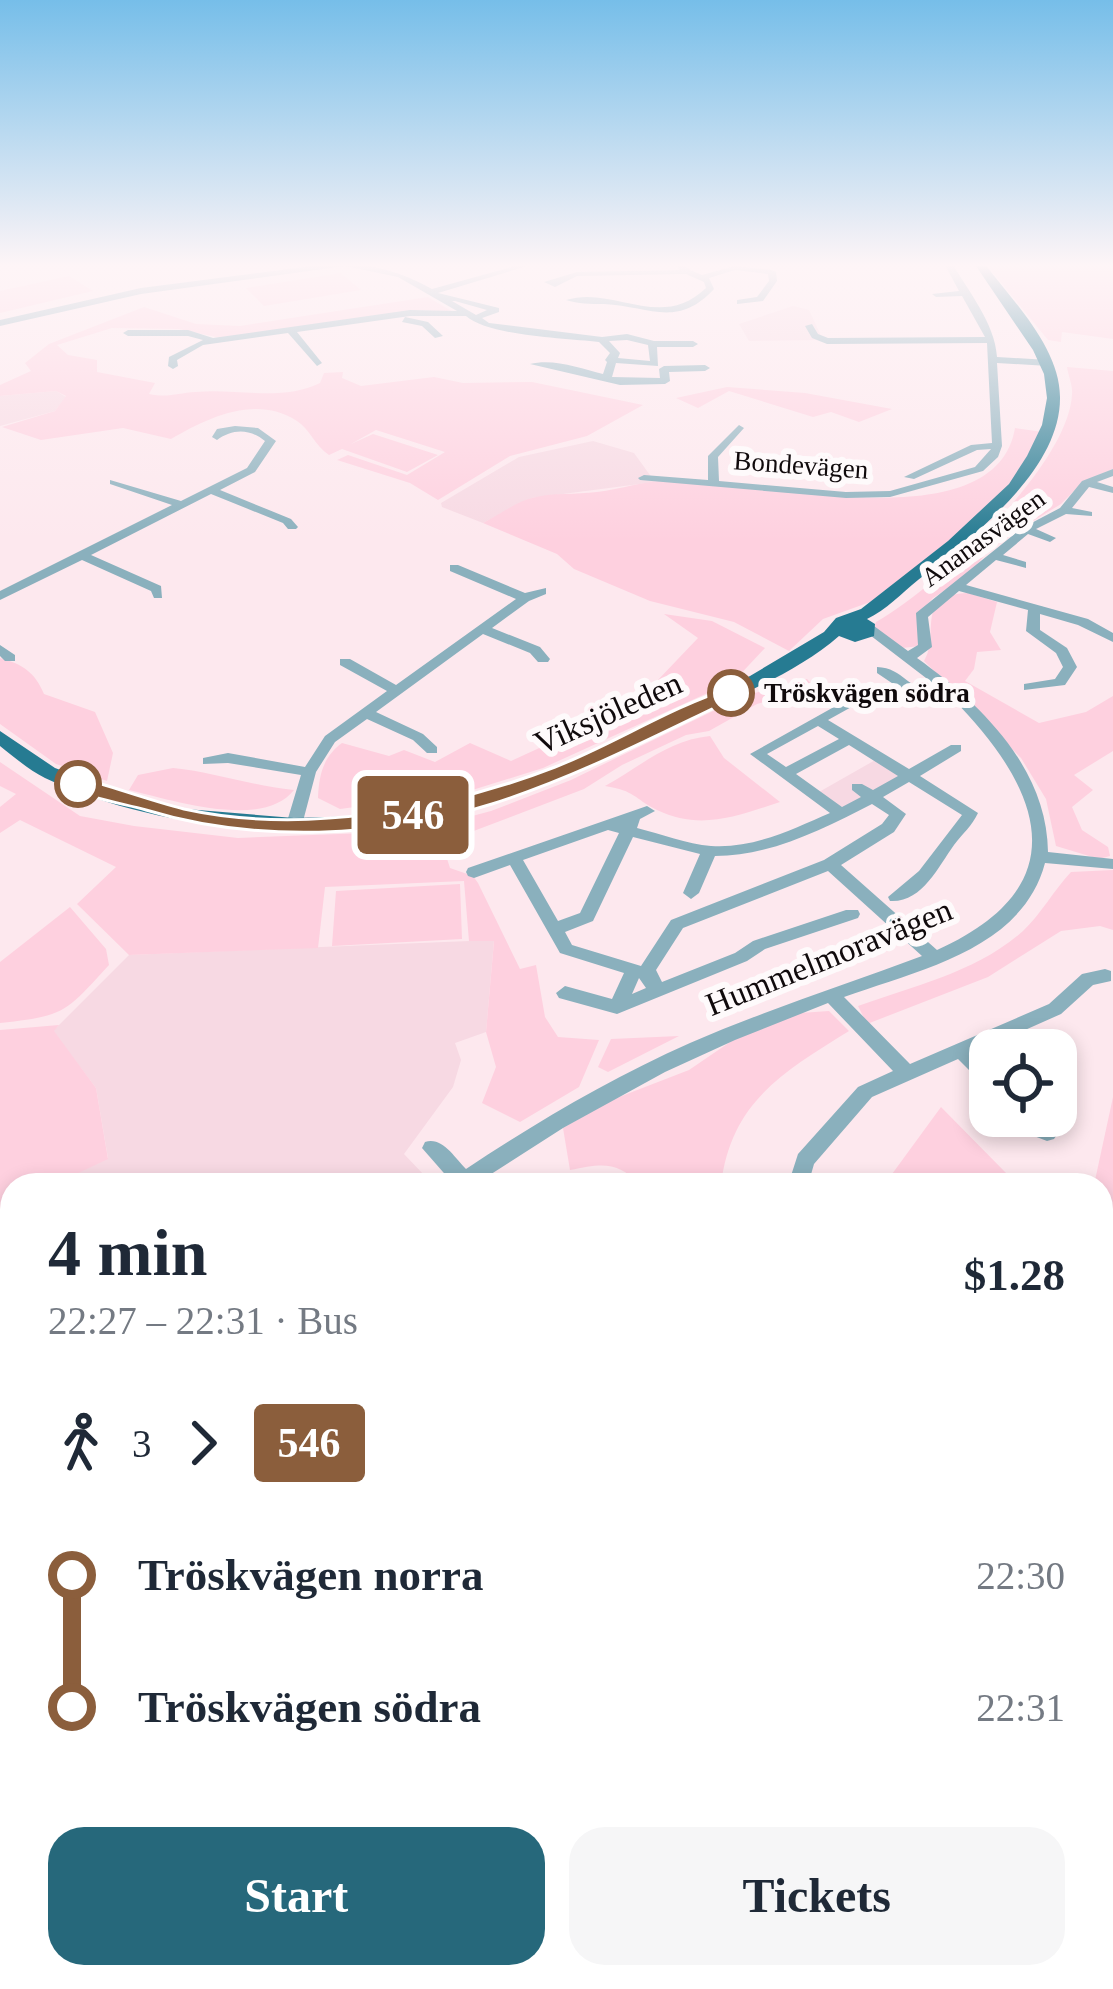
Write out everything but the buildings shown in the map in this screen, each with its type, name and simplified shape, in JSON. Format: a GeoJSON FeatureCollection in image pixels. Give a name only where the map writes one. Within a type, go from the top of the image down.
{"type":"FeatureCollection","features":[{"type":"Feature","properties":{"kind":"main road","name":"Viksjöleden"},"geometry":{"type":"LineString","coordinates":[[0,737],[49,772],[108,795],[187,816],[294,825],[366,823],[484,800],[566,770],[856,630],[958,555],[1035,463],[1052,427],[1055,385],[1043,356]]}},
{"type":"Feature","properties":{"kind":"street"},"geometry":{"type":"LineString","coordinates":[[173,367],[176,356]]}},
{"type":"Feature","properties":{"kind":"street"},"geometry":{"type":"LineString","coordinates":[[310,356],[316,363]]}},
{"type":"Feature","properties":{"kind":"street"},"geometry":{"type":"LineString","coordinates":[[607,378],[613,356]]}},
{"type":"Feature","properties":{"kind":"street"},"geometry":{"type":"LineString","coordinates":[[535,364],[654,388],[668,378],[656,356]]}},
{"type":"Feature","properties":{"kind":"street"},"geometry":{"type":"LineString","coordinates":[[910,477],[975,447],[997,446],[994,356]]}},
{"type":"Feature","properties":{"kind":"street"},"geometry":{"type":"LineString","coordinates":[[995,360],[1048,363]]}},
{"type":"Feature","properties":{"kind":"street"},"geometry":{"type":"LineString","coordinates":[[610,361],[706,368]]}},
{"type":"Feature","properties":{"kind":"street"},"geometry":{"type":"LineString","coordinates":[[978,375],[992,376]]}},
{"type":"Feature","properties":{"kind":"street"},"geometry":{"type":"LineString","coordinates":[[0,596],[210,490],[260,461],[271,441],[265,434],[236,428],[221,431],[217,437]]}},
{"type":"Feature","properties":{"kind":"street"},"geometry":{"type":"LineString","coordinates":[[714,483],[713,456],[740,428]]}},
{"type":"Feature","properties":{"kind":"street","name":"Bondevägen"},"geometry":{"type":"LineString","coordinates":[[644,478],[890,494],[979,469],[997,446]]}},
{"type":"Feature","properties":{"kind":"street","name":"Ananasvägen"},"geometry":{"type":"LineString","coordinates":[[908,657],[925,647],[922,616],[937,599],[959,587],[1026,530],[1064,510],[1086,483],[1113,472]]}},
{"type":"Feature","properties":{"kind":"street"},"geometry":{"type":"LineString","coordinates":[[115,482],[182,505]]}},
{"type":"Feature","properties":{"kind":"street"},"geometry":{"type":"LineString","coordinates":[[1086,483],[1113,490]]}},
{"type":"Feature","properties":{"kind":"street"},"geometry":{"type":"LineString","coordinates":[[210,490],[292,527]]}},
{"type":"Feature","properties":{"kind":"street"},"geometry":{"type":"LineString","coordinates":[[1064,510],[1088,514]]}},
{"type":"Feature","properties":{"kind":"street"},"geometry":{"type":"LineString","coordinates":[[1026,530],[1050,538]]}},
{"type":"Feature","properties":{"kind":"street"},"geometry":{"type":"LineString","coordinates":[[82,555],[157,589],[158,595]]}},
{"type":"Feature","properties":{"kind":"street"},"geometry":{"type":"LineString","coordinates":[[993,555],[1022,565]]}},
{"type":"Feature","properties":{"kind":"street"},"geometry":{"type":"LineString","coordinates":[[454,568],[525,598]]}},
{"type":"Feature","properties":{"kind":"street"},"geometry":{"type":"LineString","coordinates":[[0,578],[19,587]]}},
{"type":"Feature","properties":{"kind":"street"},"geometry":{"type":"LineString","coordinates":[[959,587],[1083,622],[1113,638]]}},
{"type":"Feature","properties":{"kind":"street"},"geometry":{"type":"LineString","coordinates":[[294,825],[309,772],[330,739],[525,598],[542,591]]}},
{"type":"Feature","properties":{"kind":"street"},"geometry":{"type":"LineString","coordinates":[[1029,687],[1060,682],[1070,667],[1062,651],[1033,631],[1034,609]]}},
{"type":"Feature","properties":{"kind":"street"},"geometry":{"type":"LineString","coordinates":[[482,629],[536,650],[543,659]]}},
{"type":"Feature","properties":{"kind":"street"},"geometry":{"type":"LineString","coordinates":[[856,630],[908,657],[955,694],[1000,742],[1032,791],[1042,857],[1113,864]]}},
{"type":"Feature","properties":{"kind":"street"},"geometry":{"type":"LineString","coordinates":[[345,662],[397,690]]}},
{"type":"Feature","properties":{"kind":"street"},"geometry":{"type":"LineString","coordinates":[[882,670],[922,698],[955,694]]}},
{"type":"Feature","properties":{"kind":"street"},"geometry":{"type":"LineString","coordinates":[[839,812],[757,754],[850,702]]}},
{"type":"Feature","properties":{"kind":"street"},"geometry":{"type":"LineString","coordinates":[[364,712],[418,736],[432,750]]}},
{"type":"Feature","properties":{"kind":"street"},"geometry":{"type":"LineString","coordinates":[[820,721],[970,813],[964,830],[948,839],[938,863],[916,886],[896,897]]}},
{"type":"Feature","properties":{"kind":"street"},"geometry":{"type":"LineString","coordinates":[[785,774],[849,739]]}},
{"type":"Feature","properties":{"kind":"street"},"geometry":{"type":"LineString","coordinates":[[475,872],[637,820],[709,851],[741,851],[873,798],[956,748]]}},
{"type":"Feature","properties":{"kind":"street"},"geometry":{"type":"LineString","coordinates":[[208,761],[228,758],[309,772]]}},
{"type":"Feature","properties":{"kind":"street"},"geometry":{"type":"LineString","coordinates":[[617,1007],[646,978],[677,924],[830,864],[888,828],[898,814],[857,788]]}},
{"type":"Feature","properties":{"kind":"street"},"geometry":{"type":"LineString","coordinates":[[557,928],[587,917],[637,820]]}},
{"type":"Feature","properties":{"kind":"street"},"geometry":{"type":"LineString","coordinates":[[691,893],[709,851]]}},
{"type":"Feature","properties":{"kind":"street","name":"Hummelmoravägen"},"geometry":{"type":"LineString","coordinates":[[478,1173],[618,1088],[711,1042],[936,959],[977,938],[1015,908],[1042,857]]}},
{"type":"Feature","properties":{"kind":"street"},"geometry":{"type":"LineString","coordinates":[[515,860],[573,954],[646,978],[741,957],[759,945],[852,914]]}},
{"type":"Feature","properties":{"kind":"street"},"geometry":{"type":"LineString","coordinates":[[830,864],[936,959]]}},
{"type":"Feature","properties":{"kind":"street"},"geometry":{"type":"LineString","coordinates":[[801,1173],[805,1160],[830,1127],[865,1092],[1055,1009],[1088,979],[1105,976]]}},
{"type":"Feature","properties":{"kind":"street"},"geometry":{"type":"LineString","coordinates":[[617,1007],[646,978]]}},
{"type":"Feature","properties":{"kind":"street"},"geometry":{"type":"LineString","coordinates":[[565,993],[617,1007]]}},
{"type":"Feature","properties":{"kind":"street"},"geometry":{"type":"LineString","coordinates":[[832,996],[905,1071]]}},
{"type":"Feature","properties":{"kind":"street"},"geometry":{"type":"LineString","coordinates":[[962,1050],[969,1057]]}},
{"type":"Feature","properties":{"kind":"street"},"geometry":{"type":"LineString","coordinates":[[432,1148],[453,1173]]}},
{"type":"Feature","properties":{"kind":"shaded area"},"geometry":{"type":"Polygon","coordinates":[[[34,356],[97,360],[97,372],[155,383],[149,394],[156,395],[290,392],[320,383],[324,373],[343,372],[342,378],[361,386],[434,377],[463,383],[532,382],[643,405],[587,436],[510,456],[438,500],[410,483],[337,460],[348,455],[407,475],[445,452],[376,430],[351,444],[373,434],[438,455],[407,472],[342,449],[329,455],[297,421],[265,409],[216,417],[171,439],[123,428],[41,440],[2,427],[55,411],[66,396],[56,391],[0,396],[0,385],[31,371],[25,363],[34,356]]]}},
{"type":"Feature","properties":{"kind":"shaded area"},"geometry":{"type":"Polygon","coordinates":[[[1067,367],[1113,371],[1113,469],[1084,481],[1061,504],[994,545],[967,576],[933,598],[918,615],[920,646],[902,648],[874,627],[876,622],[964,554],[1024,489],[1065,423],[1072,391],[1067,367]]]}},
{"type":"Feature","properties":{"kind":"shaded area"},"geometry":{"type":"Polygon","coordinates":[[[727,387],[805,393],[892,409],[859,422],[831,412],[813,417],[729,391],[698,408],[676,398],[727,387]]]}},
{"type":"Feature","properties":{"kind":"shaded area"},"geometry":{"type":"Polygon","coordinates":[[[56,391],[66,397],[55,411],[0,426],[0,396],[56,391]]]}},
{"type":"Feature","properties":{"kind":"shaded area"},"geometry":{"type":"Polygon","coordinates":[[[1015,428],[1043,432],[1013,481],[950,542],[873,601],[823,619],[789,651],[734,622],[650,601],[483,523],[540,496],[669,480],[863,498],[917,496],[963,486],[998,464],[1015,428]]]}},
{"type":"Feature","properties":{"kind":"shaded area"},"geometry":{"type":"Polygon","coordinates":[[[593,441],[634,453],[655,482],[532,498],[483,523],[442,507],[441,503],[519,457],[593,441]]]}},
{"type":"Feature","properties":{"kind":"shaded area"},"geometry":{"type":"Polygon","coordinates":[[[968,593],[997,602],[990,632],[1001,650],[977,652],[974,669],[965,681],[1039,723],[1086,712],[1113,696],[1113,751],[1074,775],[1093,790],[1072,807],[1082,830],[1108,847],[1110,856],[1099,859],[1056,846],[1046,799],[1021,758],[924,661],[934,608],[951,595],[968,593]]]}},
{"type":"Feature","properties":{"kind":"shaded area"},"geometry":{"type":"Polygon","coordinates":[[[664,614],[712,621],[765,648],[734,681],[543,768],[466,792],[340,809],[318,798],[323,767],[342,743],[389,756],[404,750],[435,762],[470,743],[511,761],[635,704],[698,638],[664,614]]]}},
{"type":"Feature","properties":{"kind":"shaded area"},"geometry":{"type":"Polygon","coordinates":[[[0,658],[27,670],[44,694],[95,712],[113,753],[107,781],[56,764],[0,724],[0,658]]]}},
{"type":"Feature","properties":{"kind":"shaded area"},"geometry":{"type":"Polygon","coordinates":[[[807,679],[815,688],[757,704],[709,731],[686,735],[622,765],[584,789],[442,843],[450,868],[473,876],[478,883],[520,969],[536,965],[545,1017],[558,1037],[599,1040],[579,1087],[520,1122],[482,1103],[496,1067],[486,1032],[494,941],[469,941],[464,881],[325,887],[318,948],[129,955],[77,904],[116,867],[20,820],[0,833],[0,807],[16,794],[0,786],[0,762],[80,816],[134,826],[238,838],[416,831],[491,811],[571,780],[744,696],[807,679]]]}},
{"type":"Feature","properties":{"kind":"shaded area"},"geometry":{"type":"Polygon","coordinates":[[[710,736],[724,758],[780,802],[719,819],[688,820],[605,786],[668,749],[710,736]]]}},
{"type":"Feature","properties":{"kind":"shaded area"},"geometry":{"type":"Polygon","coordinates":[[[877,759],[903,777],[842,808],[819,792],[877,759]]]}},
{"type":"Feature","properties":{"kind":"shaded area"},"geometry":{"type":"Polygon","coordinates":[[[173,768],[294,790],[280,802],[240,810],[129,790],[138,775],[173,768]]]}},
{"type":"Feature","properties":{"kind":"shaded area"},"geometry":{"type":"Polygon","coordinates":[[[1113,870],[1113,930],[1100,926],[1061,931],[988,977],[867,1024],[858,1006],[986,957],[1030,924],[1071,872],[1113,870]]]}},
{"type":"Feature","properties":{"kind":"shaded area"},"geometry":{"type":"Polygon","coordinates":[[[460,884],[462,939],[332,946],[336,891],[460,884]]]}},
{"type":"Feature","properties":{"kind":"shaded area"},"geometry":{"type":"Polygon","coordinates":[[[70,907],[106,949],[109,965],[62,1009],[0,1023],[0,962],[70,907]]]}},
{"type":"Feature","properties":{"kind":"shaded area"},"geometry":{"type":"Polygon","coordinates":[[[494,940],[486,1032],[455,1043],[461,1060],[453,1087],[404,1154],[422,1173],[77,1173],[108,1158],[96,1088],[53,1031],[129,955],[494,940]]]}},
{"type":"Feature","properties":{"kind":"shaded area"},"geometry":{"type":"Polygon","coordinates":[[[829,1011],[849,1031],[764,1092],[736,1132],[723,1173],[626,1173],[608,1166],[570,1170],[563,1128],[614,1099],[689,1070],[733,1040],[800,1013],[829,1011]]]}},
{"type":"Feature","properties":{"kind":"shaded area"},"geometry":{"type":"Polygon","coordinates":[[[59,1025],[54,1031],[96,1088],[108,1159],[78,1173],[0,1173],[0,1030],[59,1025]]]}},
{"type":"Feature","properties":{"kind":"shaded area"},"geometry":{"type":"Polygon","coordinates":[[[679,1036],[608,1072],[598,1067],[611,1039],[679,1036]]]}},
{"type":"Feature","properties":{"kind":"shaded area"},"geometry":{"type":"Polygon","coordinates":[[[1113,1097],[1113,1173],[1097,1173],[1113,1097]]]}},
{"type":"Feature","properties":{"kind":"shaded area"},"geometry":{"type":"Polygon","coordinates":[[[941,1107],[1006,1173],[893,1173],[941,1107]]]}},
{"type":"Feature","properties":{"kind":"bus line","name":"546"},"geometry":{"type":"LineString","coordinates":[[78,784],[187,816],[294,825],[366,823],[484,800],[566,770],[731,693]]}},
{"type":"Feature","properties":{"kind":"place","name":"Tröskvägen södra"},"geometry":{"type":"Point","coordinates":[731,693]}}]}
